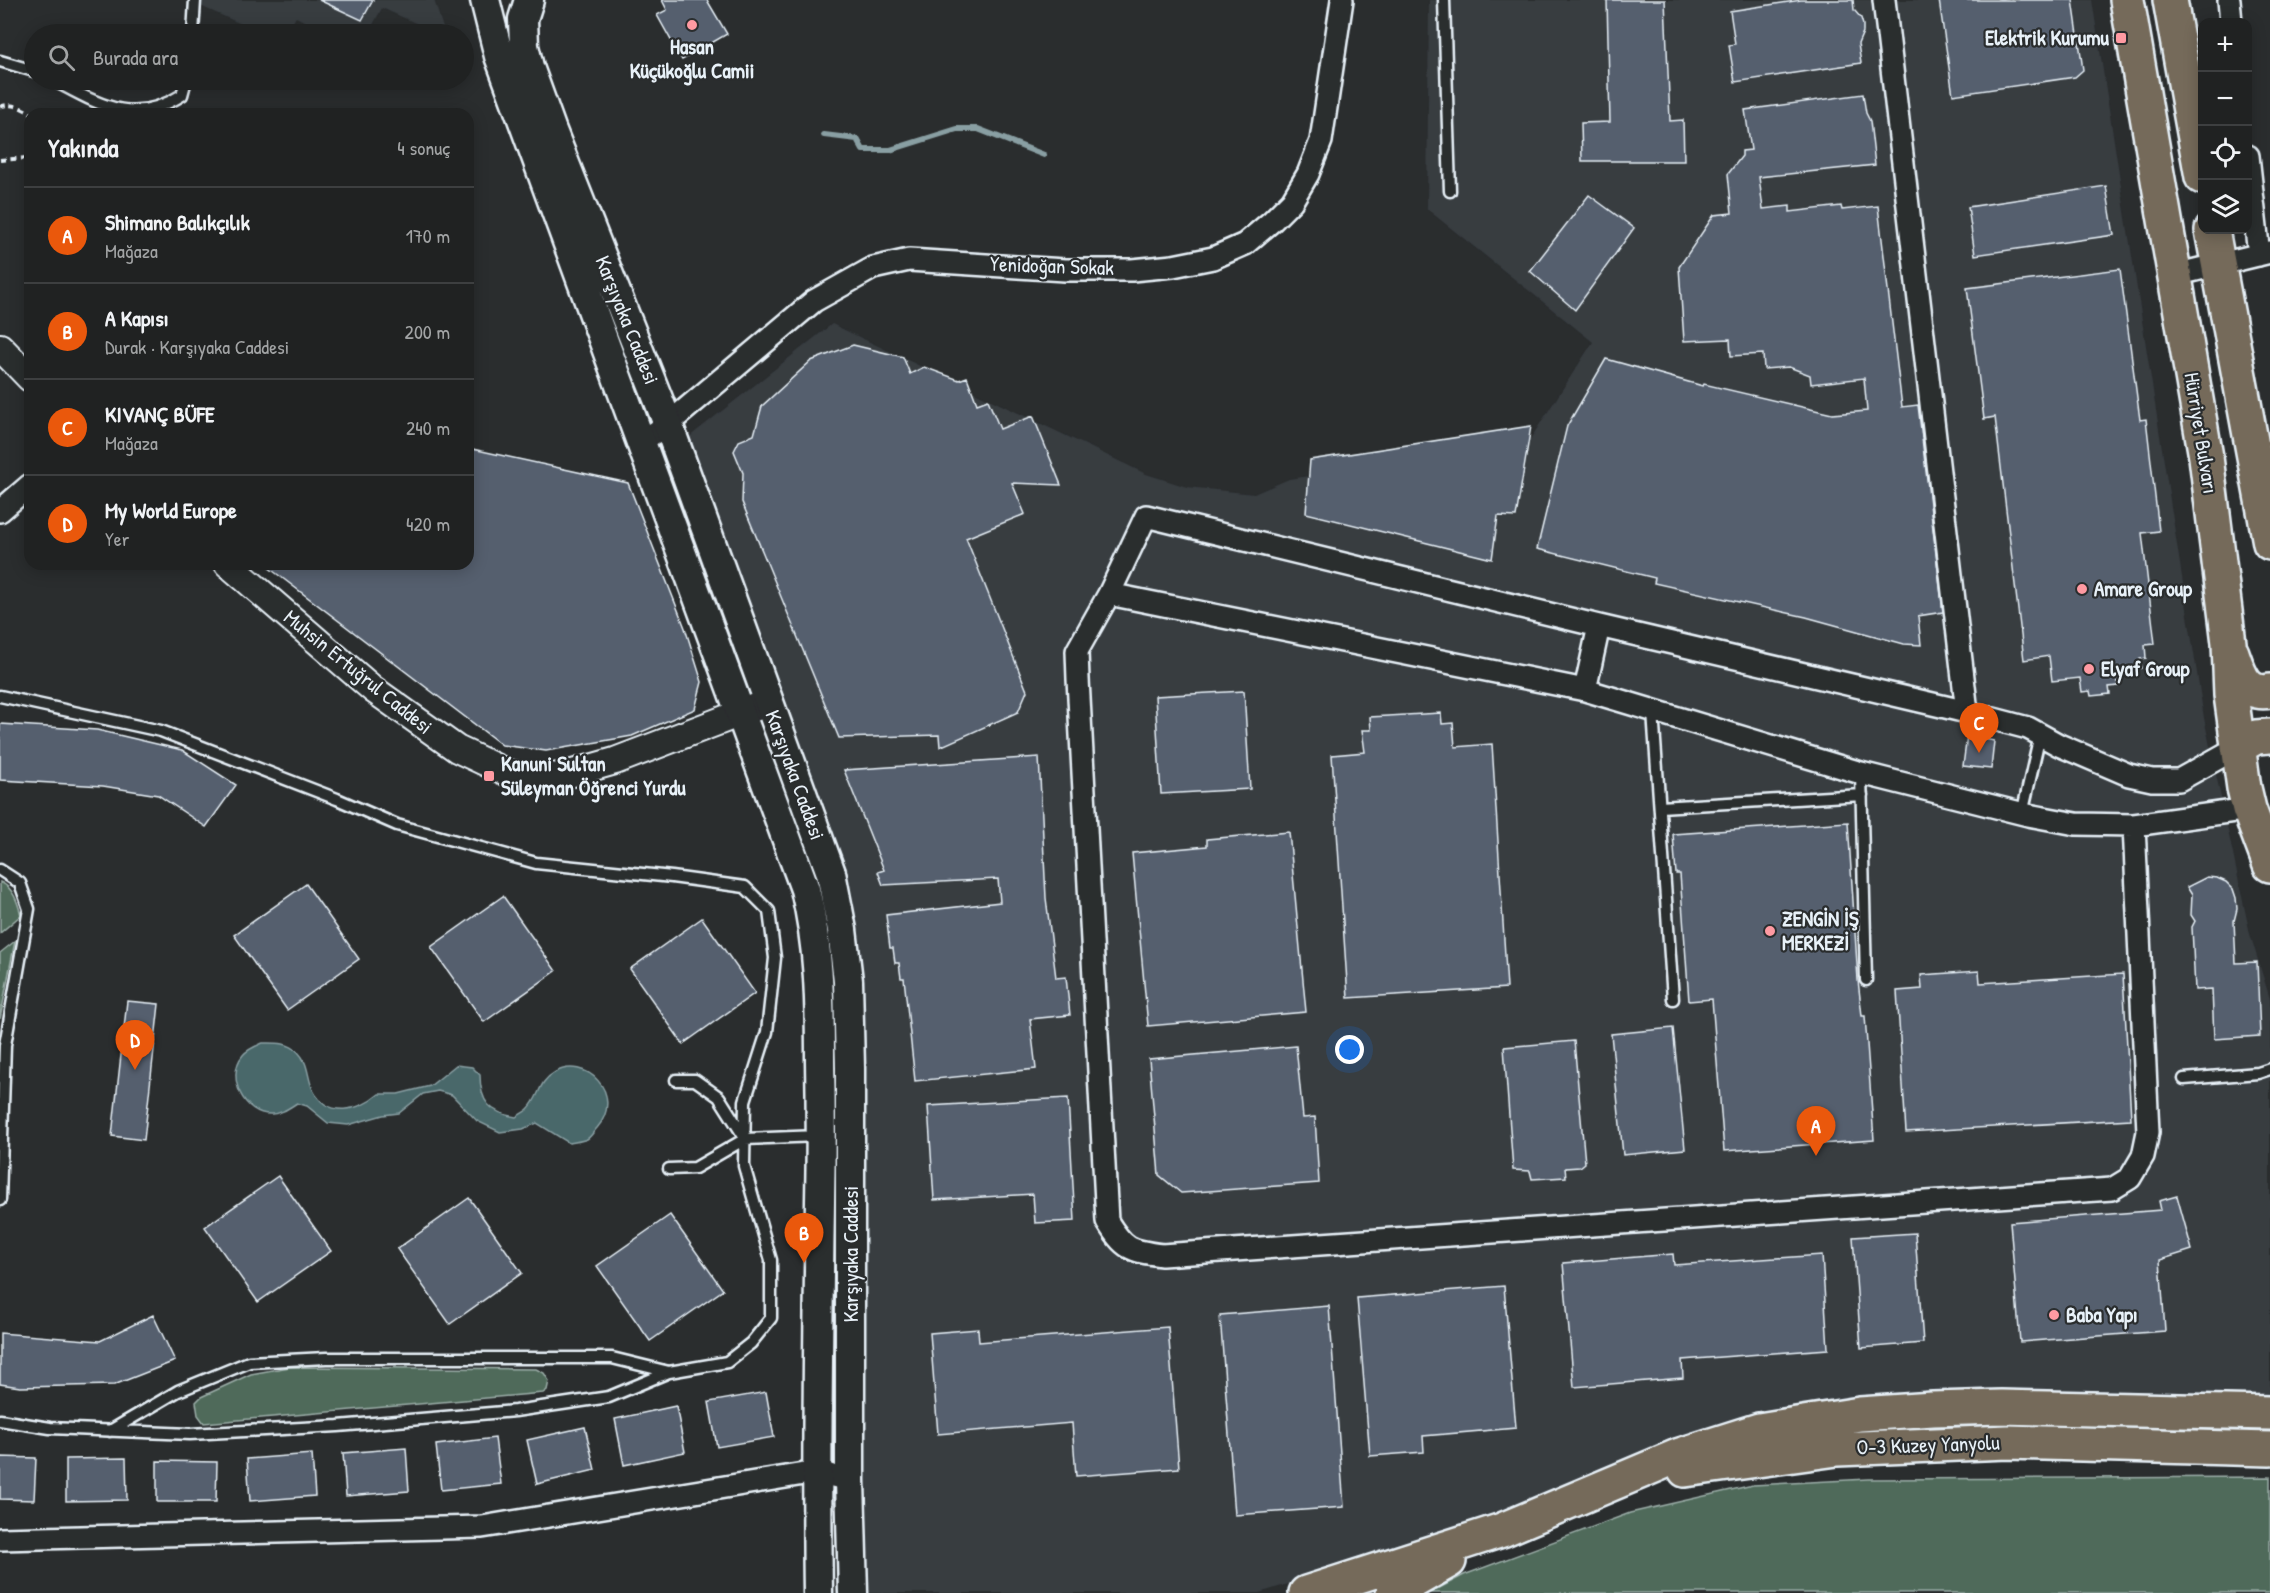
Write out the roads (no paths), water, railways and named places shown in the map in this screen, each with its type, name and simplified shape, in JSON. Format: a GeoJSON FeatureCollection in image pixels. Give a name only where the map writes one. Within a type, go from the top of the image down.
{"type":"FeatureCollection","features":[{"type":"Feature","properties":{"kind":"main road","name":"Karşıyaka Caddesi"},"geometry":{"type":"LineString","coordinates":[[485,0],[499,56],[805,889],[812,919],[836,1141],[853,1593]]}},
{"type":"Feature","properties":{"kind":"main road","name":"Karşıyaka Caddesi"},"geometry":{"type":"LineString","coordinates":[[529,0],[523,20],[524,46],[529,67],[668,424],[831,873],[842,930],[848,992],[836,1141],[816,1472],[818,1593]]}},
{"type":"Feature","properties":{"kind":"main road","name":"Hürriyet Bulvarı"},"geometry":{"type":"LineString","coordinates":[[2127,0],[2206,457],[2229,643],[2231,695],[2238,747],[2259,810],[2270,866]]}},
{"type":"Feature","properties":{"kind":"main road"},"geometry":{"type":"LineString","coordinates":[[2170,0],[2198,155]]}},
{"type":"Feature","properties":{"kind":"main road"},"geometry":{"type":"LineString","coordinates":[[2213,234],[2270,543]]}},
{"type":"Feature","properties":{"kind":"main road"},"geometry":{"type":"LineString","coordinates":[[2229,643],[2243,681],[2252,690],[2261,693],[2270,691]]}},
{"type":"Feature","properties":{"kind":"main road"},"geometry":{"type":"LineString","coordinates":[[2238,747],[2256,737],[2270,736]]}},
{"type":"Feature","properties":{"kind":"main road"},"geometry":{"type":"LineString","coordinates":[[1306,1593],[1502,1530],[1680,1455],[1759,1430],[1860,1414],[1933,1409],[2001,1407],[2270,1413]]}},
{"type":"Feature","properties":{"kind":"main road","name":"O-3 Kuzey Yanyolu"},"geometry":{"type":"LineString","coordinates":[[1590,1494],[1682,1471],[1837,1449],[2008,1442],[2270,1449]]}},
{"type":"Feature","properties":{"kind":"main road"},"geometry":{"type":"LineString","coordinates":[[1393,1593],[1502,1530]]}},
{"type":"Feature","properties":{"kind":"street","name":"Yenidoğan Sokak"},"geometry":{"type":"LineString","coordinates":[[642,441],[668,424],[814,301],[873,268],[909,260],[1065,270],[1132,270],[1173,266],[1213,258],[1245,244],[1292,201],[1308,174],[1321,141],[1342,0]]}},
{"type":"Feature","properties":{"kind":"street"},"geometry":{"type":"LineString","coordinates":[[1884,0],[1967,712]]}},
{"type":"Feature","properties":{"kind":"street"},"geometry":{"type":"LineString","coordinates":[[2229,0],[2231,18]]}},
{"type":"Feature","properties":{"kind":"street"},"geometry":{"type":"LineString","coordinates":[[2175,275],[2265,254],[2251,180]]}},
{"type":"Feature","properties":{"kind":"street"},"geometry":{"type":"LineString","coordinates":[[1,352],[24,373]]}},
{"type":"Feature","properties":{"kind":"street"},"geometry":{"type":"LineString","coordinates":[[0,511],[24,490]]}},
{"type":"Feature","properties":{"kind":"street"},"geometry":{"type":"LineString","coordinates":[[2134,825],[2148,1132],[2143,1156],[2130,1178],[2112,1189],[1174,1254],[1137,1252],[1119,1241],[1107,1221],[1077,651],[1109,594],[1146,516],[2028,728],[2129,775],[2152,780],[2180,780],[2238,747]]}},
{"type":"Feature","properties":{"kind":"street","name":"Muhsin Ertuğrul Caddesi"},"geometry":{"type":"LineString","coordinates":[[235,570],[374,690],[457,749],[508,773],[534,778],[562,776],[615,761],[769,703]]}},
{"type":"Feature","properties":{"kind":"street"},"geometry":{"type":"LineString","coordinates":[[1109,594],[1585,690],[1862,773],[2022,814],[2076,824],[2134,825],[2259,810]]}},
{"type":"Feature","properties":{"kind":"street"},"geometry":{"type":"LineString","coordinates":[[1585,690],[1599,626]]}},
{"type":"Feature","properties":{"kind":"street"},"geometry":{"type":"LineString","coordinates":[[0,1539],[482,1527],[816,1472],[850,1480]]}},
{"type":"Feature","properties":{"kind":"lane"},"geometry":{"type":"LineString","coordinates":[[194,24],[195,0]]}},
{"type":"Feature","properties":{"kind":"lane"},"geometry":{"type":"LineString","coordinates":[[1444,0],[1450,191]]}},
{"type":"Feature","properties":{"kind":"lane"},"geometry":{"type":"LineString","coordinates":[[0,62],[24,68]]}},
{"type":"Feature","properties":{"kind":"lane"},"geometry":{"type":"LineString","coordinates":[[72,90],[97,103],[114,108]]}},
{"type":"Feature","properties":{"kind":"lane"},"geometry":{"type":"LineString","coordinates":[[142,108],[164,106],[182,95],[183,90]]}},
{"type":"Feature","properties":{"kind":"lane"},"geometry":{"type":"LineString","coordinates":[[0,696],[161,730],[397,825],[536,863],[746,887],[769,911],[775,958],[767,1032],[746,1101],[744,1166],[771,1260],[771,1318],[751,1343],[727,1362],[669,1372],[609,1397],[515,1410],[338,1426],[190,1434],[50,1428],[0,1420]]}},
{"type":"Feature","properties":{"kind":"lane"},"geometry":{"type":"LineString","coordinates":[[1653,712],[1673,999]]}},
{"type":"Feature","properties":{"kind":"lane"},"geometry":{"type":"LineString","coordinates":[[2022,814],[2040,735]]}},
{"type":"Feature","properties":{"kind":"lane"},"geometry":{"type":"LineString","coordinates":[[1862,773],[1866,980]]}},
{"type":"Feature","properties":{"kind":"lane"},"geometry":{"type":"LineString","coordinates":[[1660,807],[1862,795]]}},
{"type":"Feature","properties":{"kind":"lane"},"geometry":{"type":"LineString","coordinates":[[0,870],[20,883],[29,909],[2,1045],[0,1200]]}},
{"type":"Feature","properties":{"kind":"lane"},"geometry":{"type":"LineString","coordinates":[[2184,1079],[2270,1070]]}},
{"type":"Feature","properties":{"kind":"lane"},"geometry":{"type":"LineString","coordinates":[[676,1080],[695,1080],[718,1096],[745,1139]]}},
{"type":"Feature","properties":{"kind":"lane"},"geometry":{"type":"LineString","coordinates":[[669,1169],[695,1168],[745,1139],[836,1141]]}},
{"type":"Feature","properties":{"kind":"lane"},"geometry":{"type":"LineString","coordinates":[[110,1431],[178,1391],[249,1362],[326,1358],[612,1358],[669,1372]]}},
{"type":"Feature","properties":{"kind":"water"},"geometry":{"type":"Polygon","coordinates":[[[263,1043],[286,1045],[298,1052],[306,1065],[313,1090],[319,1099],[335,1108],[353,1108],[379,1094],[398,1094],[430,1086],[456,1065],[472,1067],[480,1075],[482,1092],[488,1105],[499,1113],[516,1117],[527,1110],[542,1085],[554,1073],[566,1069],[578,1069],[589,1073],[604,1091],[607,1102],[605,1115],[588,1138],[569,1143],[537,1123],[523,1129],[500,1132],[477,1121],[452,1095],[438,1091],[423,1094],[399,1113],[348,1125],[328,1123],[307,1106],[297,1103],[279,1113],[262,1113],[253,1109],[240,1093],[236,1073],[243,1055],[263,1043]]]}},
{"type":"Feature","properties":{"kind":"waterway"},"geometry":{"type":"LineString","coordinates":[[824,135],[857,139],[863,150],[890,150],[957,129],[978,129],[1044,155]]}},
{"type":"Feature","properties":{"kind":"place","name":"Hasan Küçükoğlu Camii"},"geometry":{"type":"Point","coordinates":[692,25]}},
{"type":"Feature","properties":{"kind":"place","name":"Elektrik Kurumu"},"geometry":{"type":"Point","coordinates":[2121,38]}},
{"type":"Feature","properties":{"kind":"place","name":"Amare Group"},"geometry":{"type":"Point","coordinates":[2082,589]}},
{"type":"Feature","properties":{"kind":"place","name":"Elyaf Group"},"geometry":{"type":"Point","coordinates":[2089,669]}},
{"type":"Feature","properties":{"kind":"place","name":"KIVANÇ BÜFE"},"geometry":{"type":"Point","coordinates":[1979,753]}},
{"type":"Feature","properties":{"kind":"place","name":"Kanuni Sultan Süleyman Öğrenci Yurdu"},"geometry":{"type":"Point","coordinates":[489,776]}},
{"type":"Feature","properties":{"kind":"place","name":"ZENGİN İŞ MERKEZİ"},"geometry":{"type":"Point","coordinates":[1770,931]}},
{"type":"Feature","properties":{"kind":"place","name":"My World Europe"},"geometry":{"type":"Point","coordinates":[135,1070]}},
{"type":"Feature","properties":{"kind":"place","name":"Shimano Balıkçılık"},"geometry":{"type":"Point","coordinates":[1816,1156]}},
{"type":"Feature","properties":{"kind":"place","name":"A Kapısı"},"geometry":{"type":"Point","coordinates":[804,1263]}},
{"type":"Feature","properties":{"kind":"place","name":"Baba Yapı"},"geometry":{"type":"Point","coordinates":[2054,1315]}}]}
